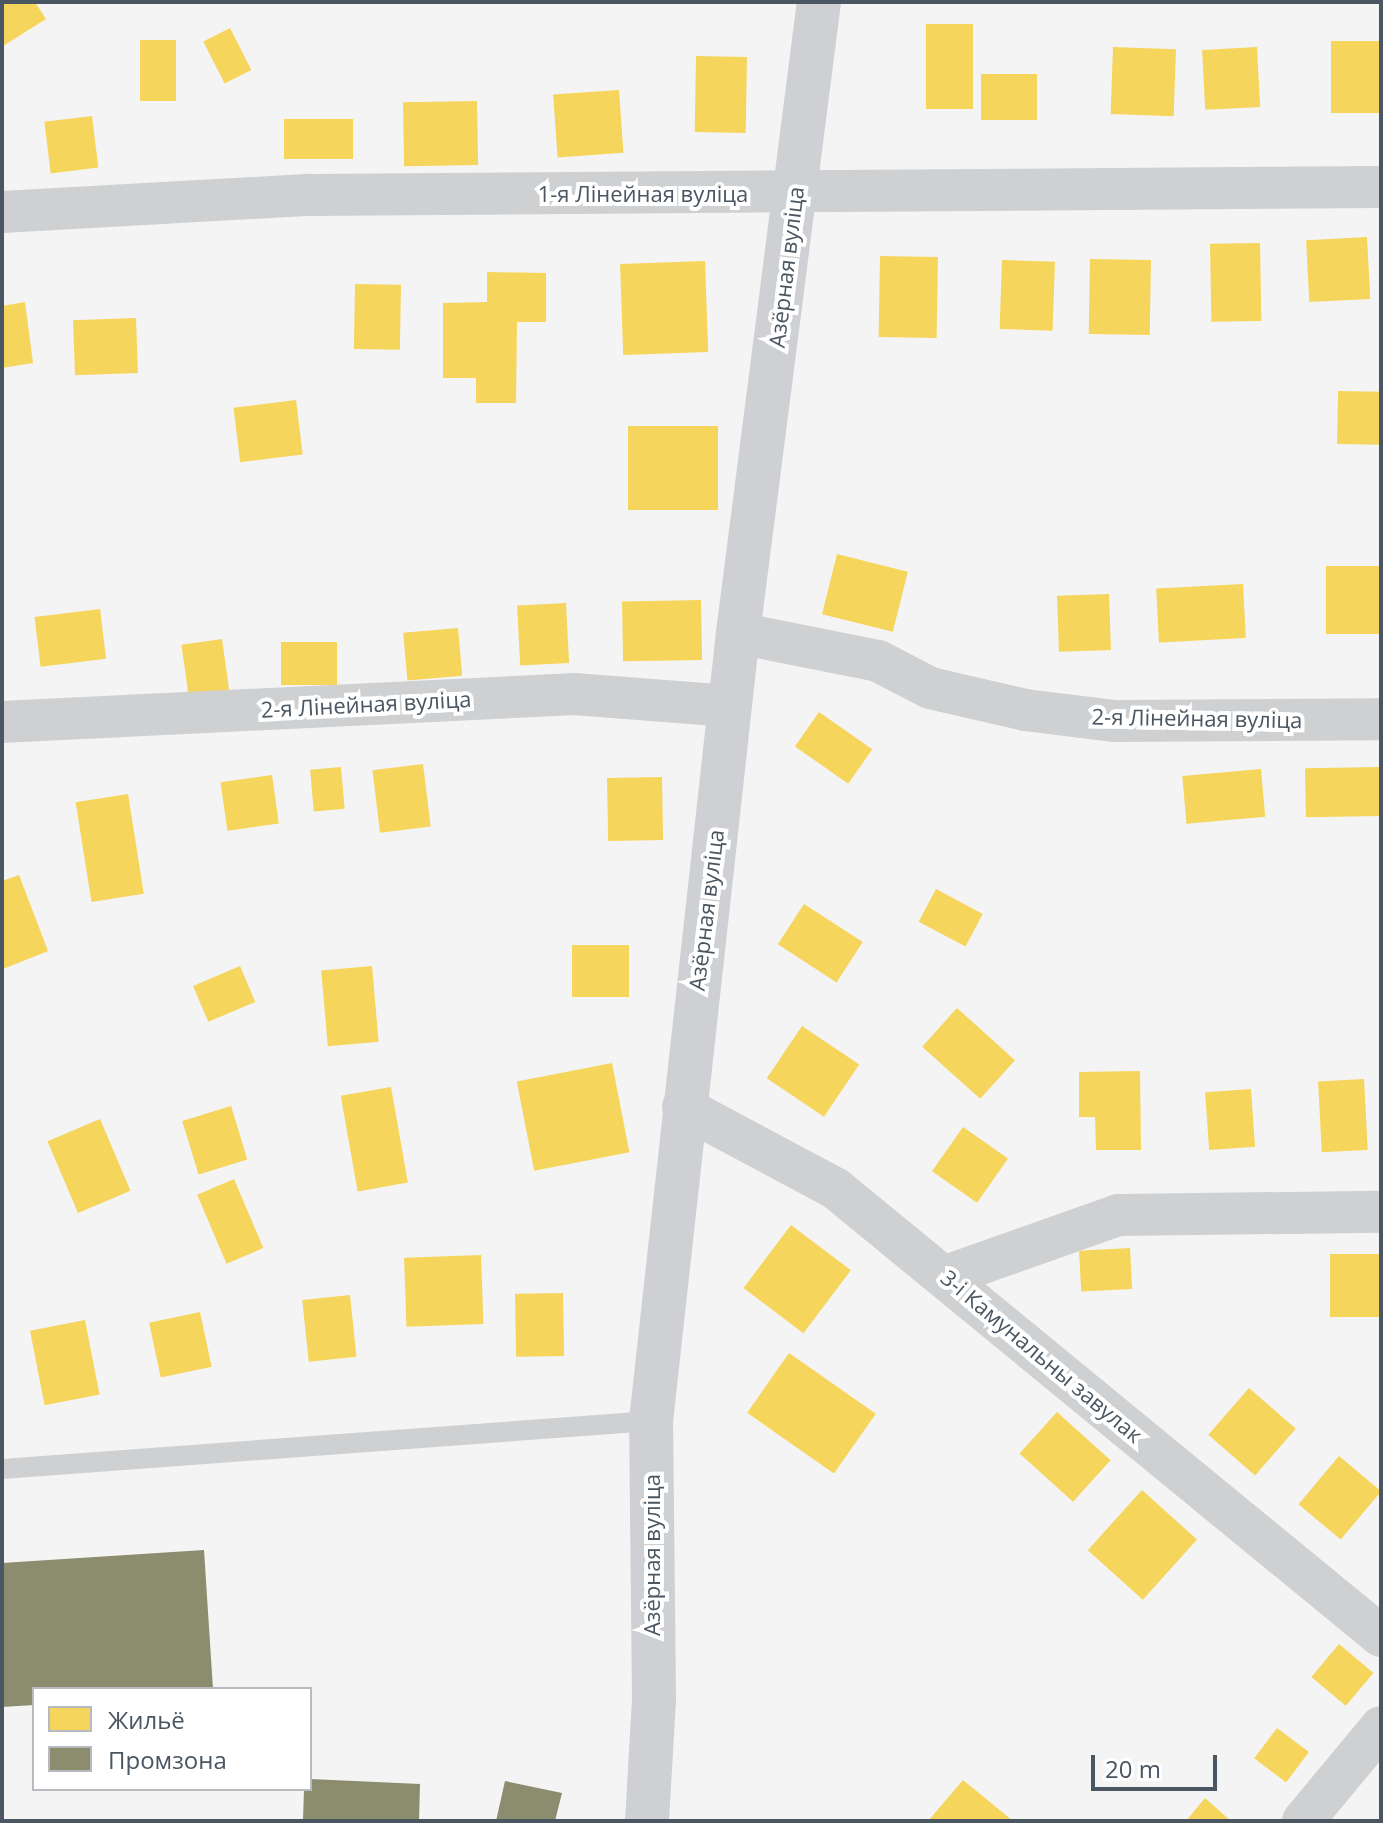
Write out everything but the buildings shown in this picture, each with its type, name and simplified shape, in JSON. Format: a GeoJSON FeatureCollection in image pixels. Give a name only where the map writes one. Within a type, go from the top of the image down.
{"type":"FeatureCollection","features":[{"type":"Feature","properties":{"kind":"street","name":"Азёрная вуліца"},"geometry":{"type":"LineString","coordinates":[[647,1821],[654,1700],[651,1421],[683,1107],[738,633],[819,2]]}},
{"type":"Feature","properties":{"kind":"street","name":"1-я Лінейная вуліца"},"geometry":{"type":"LineString","coordinates":[[2,212],[310,195],[1381,187]]}},
{"type":"Feature","properties":{"kind":"street","name":"2-я Лінейная вуліца"},"geometry":{"type":"LineString","coordinates":[[738,633],[878,661],[930,688],[1025,710],[1115,721],[1381,719]]}},
{"type":"Feature","properties":{"kind":"street","name":"2-я Лінейная вуліца"},"geometry":{"type":"LineString","coordinates":[[2,722],[574,694],[730,706]]}},
{"type":"Feature","properties":{"kind":"street","name":"3-і Камунальны завулак"},"geometry":{"type":"LineString","coordinates":[[683,1107],[835,1188],[1381,1636]]}},
{"type":"Feature","properties":{"kind":"street"},"geometry":{"type":"LineString","coordinates":[[946,1276],[1118,1215],[1381,1212]]}},
{"type":"Feature","properties":{"kind":"street"},"geometry":{"type":"LineString","coordinates":[[1303,1821],[1381,1727]]}},
{"type":"Feature","properties":{"kind":"lane"},"geometry":{"type":"LineString","coordinates":[[2,1469],[651,1421]]}}]}
